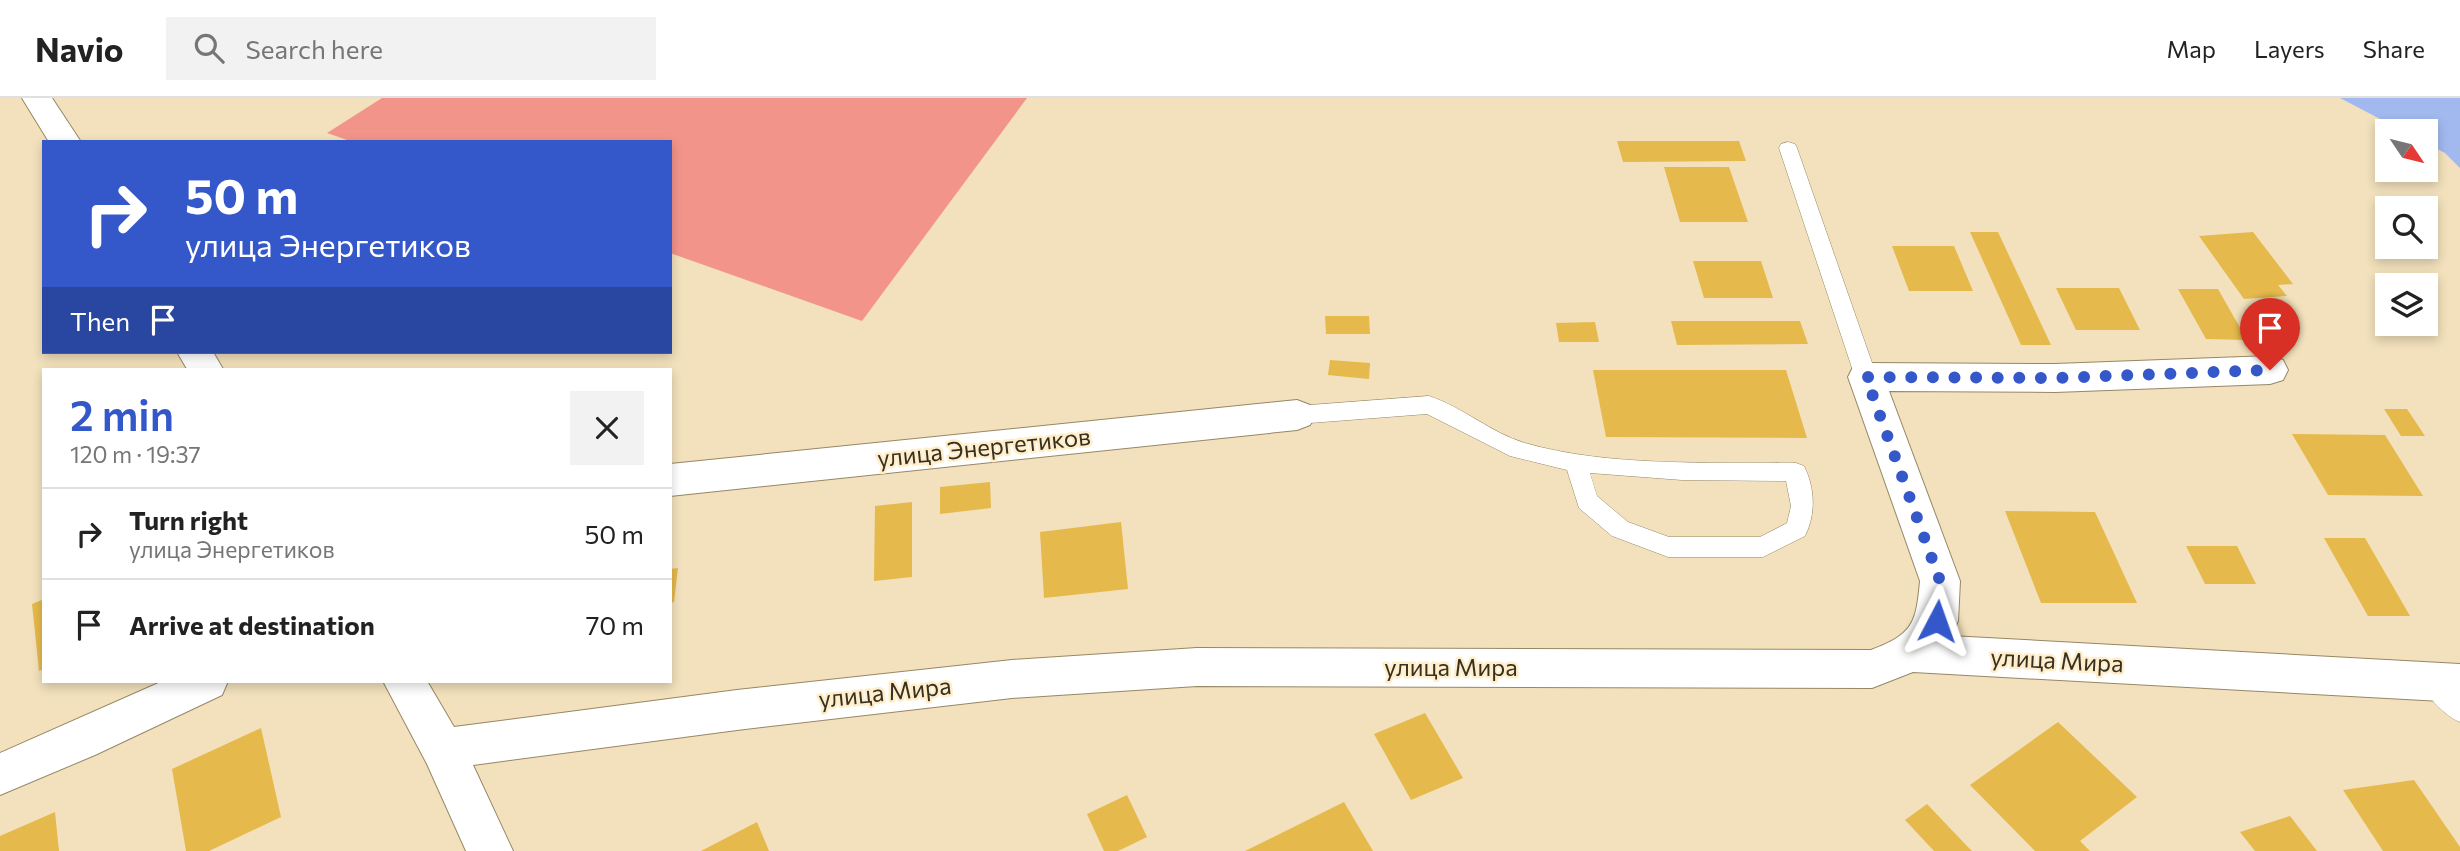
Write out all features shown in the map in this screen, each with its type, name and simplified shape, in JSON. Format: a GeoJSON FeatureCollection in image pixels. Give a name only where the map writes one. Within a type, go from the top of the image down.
{"type":"FeatureCollection","features":[{"type":"Feature","properties":{"kind":"street"},"geometry":{"type":"LineString","coordinates":[[37,98],[64,140]]}},
{"type":"Feature","properties":{"kind":"street"},"geometry":{"type":"LineString","coordinates":[[1912,653],[1937,621],[1940,581],[1866,377],[2055,378],[2270,370]]}},
{"type":"Feature","properties":{"kind":"street","name":"улица Энергетиков"},"geometry":{"type":"LineString","coordinates":[[672,480],[1297,415]]}},
{"type":"Feature","properties":{"kind":"street","name":"улица Мира"},"geometry":{"type":"LineString","coordinates":[[443,749],[737,709],[1065,676],[1197,667],[1872,669],[1912,653],[2451,692]]}},
{"type":"Feature","properties":{"kind":"street"},"geometry":{"type":"LineString","coordinates":[[0,774],[79,741],[203,683]]}},
{"type":"Feature","properties":{"kind":"street"},"geometry":{"type":"LineString","coordinates":[[405,683],[443,749],[490,851]]}},
{"type":"Feature","properties":{"kind":"lane"},"geometry":{"type":"LineString","coordinates":[[1788,148],[1866,377]]}},
{"type":"Feature","properties":{"kind":"lane"},"geometry":{"type":"LineString","coordinates":[[1297,415],[1429,405],[1518,450],[1576,463],[1682,471],[1796,472],[1803,506],[1797,529],[1763,547],[1668,548],[1620,529],[1587,501],[1576,463]]}},
{"type":"Feature","properties":{"kind":"shaded area"},"geometry":{"type":"Polygon","coordinates":[[[382,98],[1027,98],[862,321],[672,254],[672,140],[347,140],[327,133],[382,98]]]}},
{"type":"Feature","properties":{"kind":"water"},"geometry":{"type":"Polygon","coordinates":[[[2340,98],[2460,98],[2460,168],[2438,149],[2438,119],[2380,119],[2340,98]]]}},
{"type":"Feature","properties":{"kind":"building"},"geometry":{"type":"Polygon","coordinates":[[[1617,141],[1739,141],[1746,161],[1623,162],[1617,141]]]}},
{"type":"Feature","properties":{"kind":"building"},"geometry":{"type":"Polygon","coordinates":[[[1664,167],[1729,167],[1748,222],[1680,222],[1664,167]]]}},
{"type":"Feature","properties":{"kind":"building"},"geometry":{"type":"Polygon","coordinates":[[[1970,232],[1998,232],[2051,345],[2021,345],[1970,232]]]}},
{"type":"Feature","properties":{"kind":"building"},"geometry":{"type":"Polygon","coordinates":[[[2253,232],[2293,284],[2278,285],[2287,296],[2244,299],[2199,236],[2253,232]]]}},
{"type":"Feature","properties":{"kind":"building"},"geometry":{"type":"Polygon","coordinates":[[[1892,246],[1954,246],[1973,291],[1909,291],[1892,246]]]}},
{"type":"Feature","properties":{"kind":"building"},"geometry":{"type":"Polygon","coordinates":[[[1693,261],[1761,261],[1773,298],[1704,298],[1693,261]]]}},
{"type":"Feature","properties":{"kind":"building"},"geometry":{"type":"Polygon","coordinates":[[[2056,288],[2119,288],[2140,330],[2076,330],[2056,288]]]}},
{"type":"Feature","properties":{"kind":"building"},"geometry":{"type":"Polygon","coordinates":[[[2178,289],[2218,289],[2247,340],[2206,339],[2178,289]]]}},
{"type":"Feature","properties":{"kind":"building"},"geometry":{"type":"Polygon","coordinates":[[[1325,316],[1369,316],[1370,334],[1326,334],[1325,316]]]}},
{"type":"Feature","properties":{"kind":"building"},"geometry":{"type":"Polygon","coordinates":[[[1671,321],[1800,321],[1808,344],[1677,345],[1671,321]]]}},
{"type":"Feature","properties":{"kind":"building"},"geometry":{"type":"Polygon","coordinates":[[[1595,322],[1599,342],[1559,342],[1556,323],[1595,322]]]}},
{"type":"Feature","properties":{"kind":"building"},"geometry":{"type":"Polygon","coordinates":[[[1330,360],[1370,363],[1369,379],[1328,375],[1330,360]]]}},
{"type":"Feature","properties":{"kind":"building"},"geometry":{"type":"Polygon","coordinates":[[[1593,370],[1786,370],[1807,438],[1606,437],[1593,370]]]}},
{"type":"Feature","properties":{"kind":"building"},"geometry":{"type":"Polygon","coordinates":[[[2384,409],[2407,409],[2425,436],[2401,436],[2384,409]]]}},
{"type":"Feature","properties":{"kind":"building"},"geometry":{"type":"Polygon","coordinates":[[[2292,434],[2385,435],[2423,496],[2328,495],[2292,434]]]}},
{"type":"Feature","properties":{"kind":"building"},"geometry":{"type":"Polygon","coordinates":[[[990,482],[991,508],[940,514],[940,487],[990,482]]]}},
{"type":"Feature","properties":{"kind":"building"},"geometry":{"type":"Polygon","coordinates":[[[912,502],[912,577],[874,581],[875,506],[912,502]]]}},
{"type":"Feature","properties":{"kind":"building"},"geometry":{"type":"Polygon","coordinates":[[[2005,511],[2095,512],[2137,603],[2041,603],[2005,511]]]}},
{"type":"Feature","properties":{"kind":"building"},"geometry":{"type":"Polygon","coordinates":[[[1121,522],[1128,589],[1044,598],[1040,532],[1121,522]]]}},
{"type":"Feature","properties":{"kind":"building"},"geometry":{"type":"Polygon","coordinates":[[[2324,538],[2365,538],[2410,616],[2368,616],[2324,538]]]}},
{"type":"Feature","properties":{"kind":"building"},"geometry":{"type":"Polygon","coordinates":[[[2186,546],[2237,546],[2256,584],[2205,584],[2186,546]]]}},
{"type":"Feature","properties":{"kind":"building"},"geometry":{"type":"Polygon","coordinates":[[[678,568],[672,602],[672,569],[678,568]]]}},
{"type":"Feature","properties":{"kind":"building"},"geometry":{"type":"Polygon","coordinates":[[[42,600],[42,670],[39,671],[32,604],[42,600]]]}},
{"type":"Feature","properties":{"kind":"building"},"geometry":{"type":"Polygon","coordinates":[[[1425,713],[1463,778],[1411,800],[1374,734],[1425,713]]]}},
{"type":"Feature","properties":{"kind":"building"},"geometry":{"type":"Polygon","coordinates":[[[2058,722],[2137,797],[2080,841],[2090,851],[2035,851],[1970,785],[2058,722]]]}},
{"type":"Feature","properties":{"kind":"building"},"geometry":{"type":"Polygon","coordinates":[[[261,728],[281,817],[209,851],[186,851],[172,769],[261,728]]]}},
{"type":"Feature","properties":{"kind":"building"},"geometry":{"type":"Polygon","coordinates":[[[2414,780],[2460,847],[2460,851],[2383,851],[2343,790],[2414,780]]]}},
{"type":"Feature","properties":{"kind":"building"},"geometry":{"type":"Polygon","coordinates":[[[1127,795],[1147,837],[1118,851],[1104,851],[1087,814],[1127,795]]]}},
{"type":"Feature","properties":{"kind":"building"},"geometry":{"type":"Polygon","coordinates":[[[1344,802],[1373,851],[1245,851],[1344,802]]]}},
{"type":"Feature","properties":{"kind":"building"},"geometry":{"type":"Polygon","coordinates":[[[1927,804],[1972,851],[1934,851],[1905,820],[1927,804]]]}},
{"type":"Feature","properties":{"kind":"building"},"geometry":{"type":"Polygon","coordinates":[[[55,812],[59,851],[0,851],[0,836],[55,812]]]}},
{"type":"Feature","properties":{"kind":"building"},"geometry":{"type":"Polygon","coordinates":[[[2290,816],[2317,851],[2255,851],[2240,832],[2290,816]]]}},
{"type":"Feature","properties":{"kind":"building"},"geometry":{"type":"Polygon","coordinates":[[[757,822],[769,851],[701,851],[757,822]]]}},
{"type":"Feature","properties":{"kind":"route"},"geometry":{"type":"LineString","coordinates":[[1937,621],[1940,581],[1866,377],[2055,378],[2270,370]]}}]}
